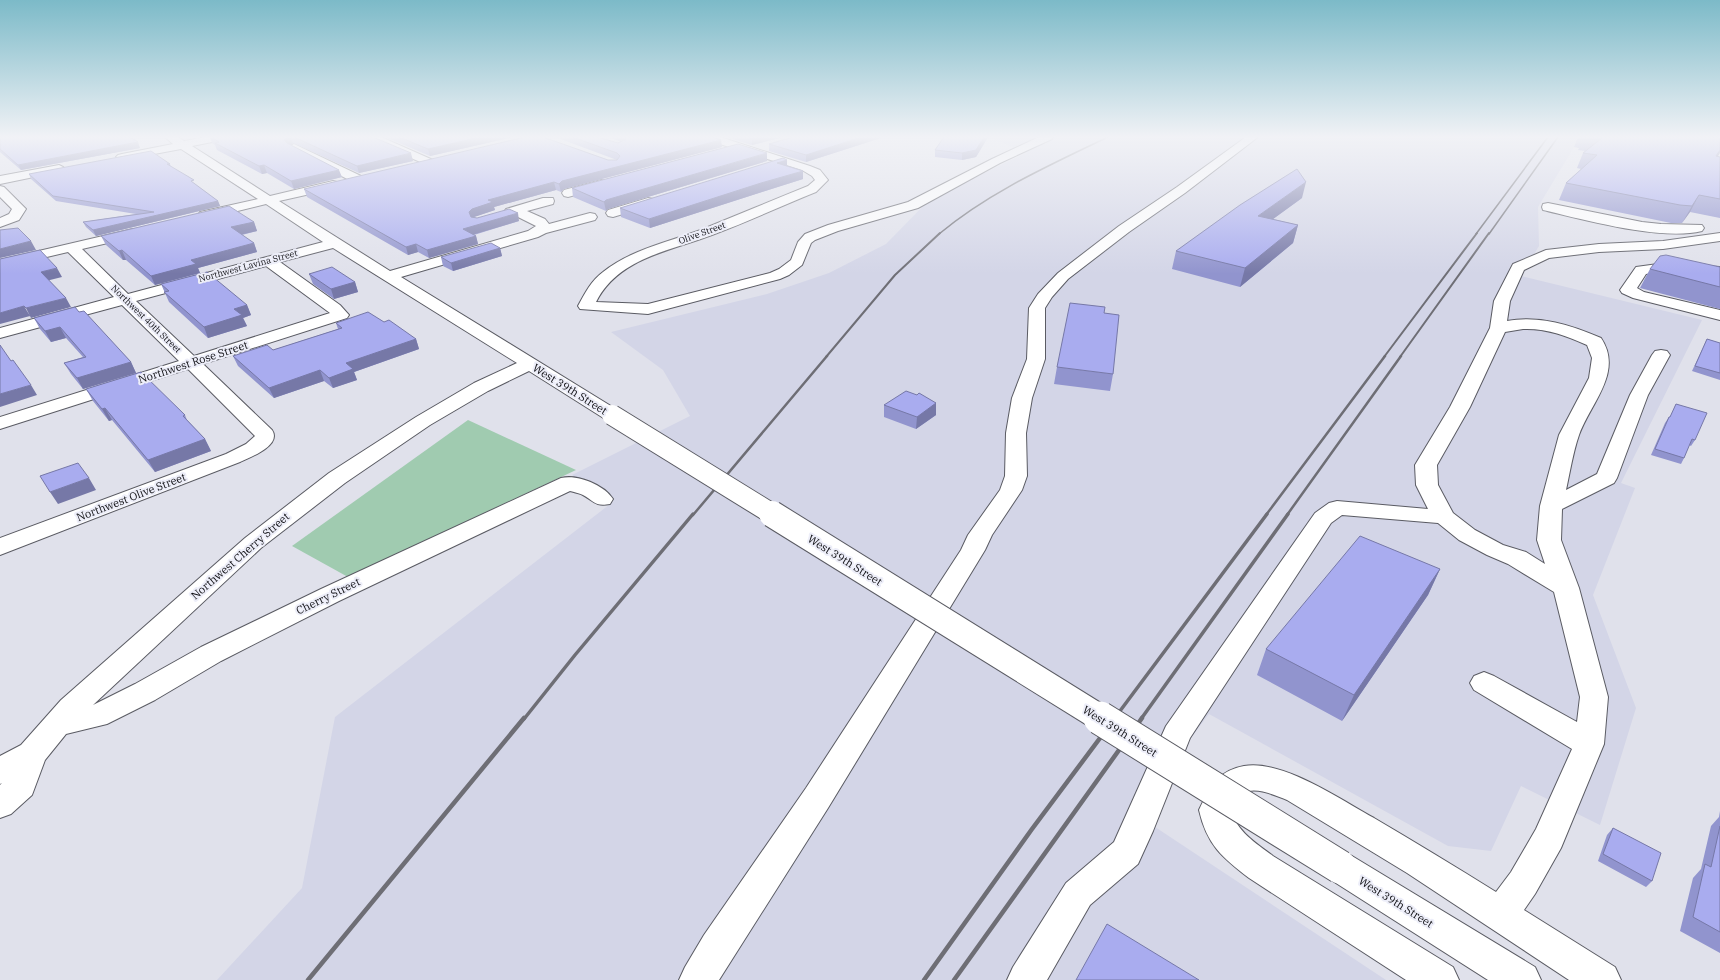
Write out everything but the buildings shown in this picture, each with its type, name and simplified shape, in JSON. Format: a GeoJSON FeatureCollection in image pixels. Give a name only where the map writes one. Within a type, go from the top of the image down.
{"type":"FeatureCollection","features":[{"type":"Feature","properties":{"kind":"street","name":"West 39th Street"},"geometry":{"type":"LineString","coordinates":[[242,183],[335,243],[1522,980]]}},
{"type":"Feature","properties":{"kind":"street"},"geometry":{"type":"LineString","coordinates":[[191,219],[342,183]]}},
{"type":"Feature","properties":{"kind":"street"},"geometry":{"type":"LineString","coordinates":[[568,193],[606,183]]}},
{"type":"Feature","properties":{"kind":"street","name":"Olive Street"},"geometry":{"type":"LineString","coordinates":[[819,183],[812,189],[706,232],[650,251],[625,263],[604,278],[590,296],[586,306],[648,309],[775,276],[784,272],[797,262],[805,242],[810,237],[833,228],[913,204],[954,183]]}},
{"type":"Feature","properties":{"kind":"street"},"geometry":{"type":"LineString","coordinates":[[698,980],[717,948],[817,798],[973,550],[980,534],[1011,490],[1016,476],[1016,433],[1022,398],[1036,359],[1037,308],[1063,276],[1190,183]]}},
{"type":"Feature","properties":{"kind":"street"},"geometry":{"type":"LineString","coordinates":[[0,190],[19,209],[14,217],[0,223]]}},
{"type":"Feature","properties":{"kind":"street"},"geometry":{"type":"LineString","coordinates":[[613,213],[657,199]]}},
{"type":"Feature","properties":{"kind":"street"},"geometry":{"type":"LineString","coordinates":[[502,215],[548,201]]}},
{"type":"Feature","properties":{"kind":"street"},"geometry":{"type":"LineString","coordinates":[[1548,207],[1667,229],[1713,232]]}},
{"type":"Feature","properties":{"kind":"street"},"geometry":{"type":"LineString","coordinates":[[516,210],[540,222],[544,225],[542,229]]}},
{"type":"Feature","properties":{"kind":"street"},"geometry":{"type":"LineString","coordinates":[[389,276],[533,234],[542,229],[555,227],[590,217]]}},
{"type":"Feature","properties":{"kind":"street"},"geometry":{"type":"LineString","coordinates":[[0,264],[146,230]]}},
{"type":"Feature","properties":{"kind":"street"},"geometry":{"type":"LineString","coordinates":[[1566,588],[1517,558],[1494,550],[1466,535],[1444,517],[1427,485],[1426,465],[1460,407],[1498,328],[1502,301],[1518,267],[1546,254],[1599,248],[1663,245],[1713,232]]}},
{"type":"Feature","properties":{"kind":"street","name":"Northwest Lavina Street"},"geometry":{"type":"LineString","coordinates":[[0,333],[335,243]]}},
{"type":"Feature","properties":{"kind":"street","name":"Northwest 40th Street"},"geometry":{"type":"LineString","coordinates":[[71,247],[265,434],[265,438],[261,443]]}},
{"type":"Feature","properties":{"kind":"street","name":"Northwest Rose Street"},"geometry":{"type":"LineString","coordinates":[[0,423],[341,315],[334,308],[268,261]]}},
{"type":"Feature","properties":{"kind":"street"},"geometry":{"type":"LineString","coordinates":[[1720,272],[1658,268],[1641,270],[1628,290],[1639,295],[1720,315]]}},
{"type":"Feature","properties":{"kind":"street"},"geometry":{"type":"LineString","coordinates":[[1498,328],[1525,324],[1544,326],[1575,333],[1595,342],[1601,358],[1598,378],[1569,435],[1550,506],[1549,540],[1566,588],[1594,697],[1589,744],[1549,838],[1523,884],[1500,915]]}},
{"type":"Feature","properties":{"kind":"street"},"geometry":{"type":"LineString","coordinates":[[1550,506],[1606,478],[1639,395],[1661,355]]}},
{"type":"Feature","properties":{"kind":"street","name":"Northwest Cherry Street"},"geometry":{"type":"LineString","coordinates":[[0,804],[21,786],[32,754],[71,708],[224,568],[310,498],[360,462],[445,407],[481,387],[530,364]]}},
{"type":"Feature","properties":{"kind":"street","name":"Northwest Olive Street"},"geometry":{"type":"LineString","coordinates":[[0,547],[233,458],[245,453],[261,443]]}},
{"type":"Feature","properties":{"kind":"street","name":"Cherry Street"},"geometry":{"type":"LineString","coordinates":[[56,725],[96,716],[145,692],[211,654],[330,595],[569,484],[591,491],[602,499]]}},
{"type":"Feature","properties":{"kind":"street"},"geometry":{"type":"LineString","coordinates":[[1026,980],[1078,894],[1126,854],[1177,734],[1323,518],[1337,508],[1444,517]]}},
{"type":"Feature","properties":{"kind":"street"},"geometry":{"type":"LineString","coordinates":[[1517,558],[1538,556],[1549,540]]}},
{"type":"Feature","properties":{"kind":"street"},"geometry":{"type":"LineString","coordinates":[[1484,683],[1589,744]]}},
{"type":"Feature","properties":{"kind":"street"},"geometry":{"type":"LineString","coordinates":[[0,771],[32,754]]}},
{"type":"Feature","properties":{"kind":"street"},"geometry":{"type":"LineString","coordinates":[[1440,980],[1261,867],[1238,849],[1219,827],[1215,810],[1226,792],[1235,782],[1250,778],[1277,782],[1298,791],[1419,862],[1602,980]]}},
{"type":"Feature","properties":{"kind":"shaded area"},"geometry":{"type":"Polygon","coordinates":[[[964,183],[1553,183],[1538,207],[1539,246],[1521,276],[1702,320],[1621,483],[1635,488],[1593,595],[1636,708],[1600,825],[1521,786],[1491,851],[1448,846],[1209,714],[1134,813],[1386,980],[217,980],[302,888],[335,717],[614,501],[572,475],[690,416],[663,370],[611,332],[767,294],[829,273],[886,244],[930,199],[964,183]]]}},
{"type":"Feature","properties":{"kind":"green space"},"geometry":{"type":"Polygon","coordinates":[[[468,420],[576,470],[348,577],[292,546],[468,420]]]}},
{"type":"Feature","properties":{"kind":"railway"},"geometry":{"type":"LineString","coordinates":[[939,234],[978,205],[1015,183]]}},
{"type":"Feature","properties":{"kind":"railway"},"geometry":{"type":"LineString","coordinates":[[1476,234],[1514,183]]}},
{"type":"Feature","properties":{"kind":"railway"},"geometry":{"type":"LineString","coordinates":[[1489,234],[1525,183]]}},
{"type":"Feature","properties":{"kind":"railway"},"geometry":{"type":"LineString","coordinates":[[826,357],[895,275],[940,233]]}},
{"type":"Feature","properties":{"kind":"railway"},"geometry":{"type":"LineString","coordinates":[[1384,357],[1477,233]]}},
{"type":"Feature","properties":{"kind":"railway"},"geometry":{"type":"LineString","coordinates":[[1400,357],[1489,233]]}},
{"type":"Feature","properties":{"kind":"railway"},"geometry":{"type":"LineString","coordinates":[[693,515],[827,356]]}},
{"type":"Feature","properties":{"kind":"railway"},"geometry":{"type":"LineString","coordinates":[[1266,515],[1385,356]]}},
{"type":"Feature","properties":{"kind":"railway"},"geometry":{"type":"LineString","coordinates":[[1287,515],[1401,356]]}},
{"type":"Feature","properties":{"kind":"railway"},"geometry":{"type":"LineString","coordinates":[[524,719],[575,655],[693,514]]}},
{"type":"Feature","properties":{"kind":"railway"},"geometry":{"type":"LineString","coordinates":[[1114,719],[1267,514]]}},
{"type":"Feature","properties":{"kind":"railway"},"geometry":{"type":"LineString","coordinates":[[1141,719],[1288,514]]}},
{"type":"Feature","properties":{"kind":"railway"},"geometry":{"type":"LineString","coordinates":[[308,980],[524,718]]}},
{"type":"Feature","properties":{"kind":"railway"},"geometry":{"type":"LineString","coordinates":[[924,980],[1032,829],[1115,718]]}},
{"type":"Feature","properties":{"kind":"railway"},"geometry":{"type":"LineString","coordinates":[[954,980],[1142,718]]}}]}
